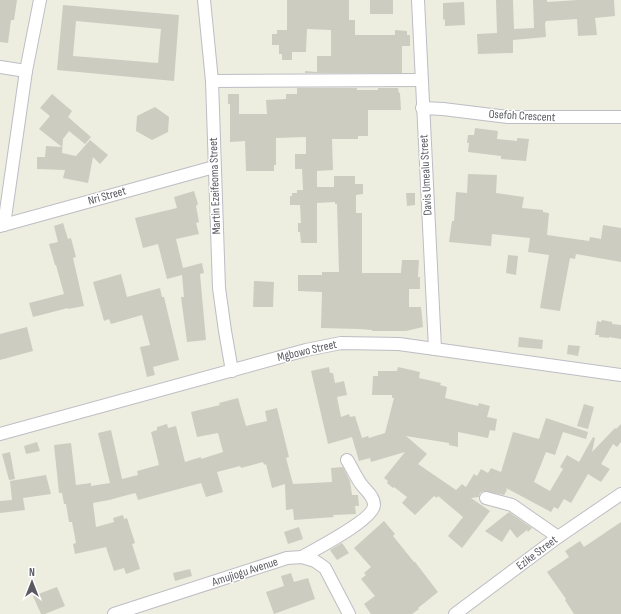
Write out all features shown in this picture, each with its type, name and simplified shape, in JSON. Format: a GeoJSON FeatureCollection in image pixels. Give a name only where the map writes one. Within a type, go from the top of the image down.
{"type":"FeatureCollection","features":[{"type":"Feature","properties":{"kind":"street"},"geometry":{"type":"LineString","coordinates":[[2,226],[26,71],[40,0]]}},
{"type":"Feature","properties":{"kind":"street","name":"Martin Ezeifeoma Street"},"geometry":{"type":"LineString","coordinates":[[204,0],[212,81],[219,288],[224,331],[232,371]]}},
{"type":"Feature","properties":{"kind":"street","name":"Davis Umealu Street"},"geometry":{"type":"LineString","coordinates":[[418,0],[422,108],[435,349]]}},
{"type":"Feature","properties":{"kind":"street"},"geometry":{"type":"LineString","coordinates":[[0,67],[26,71]]}},
{"type":"Feature","properties":{"kind":"street"},"geometry":{"type":"LineString","coordinates":[[212,81],[421,80]]}},
{"type":"Feature","properties":{"kind":"street","name":"Osefoh Crescent"},"geometry":{"type":"LineString","coordinates":[[422,108],[508,117],[621,117]]}},
{"type":"Feature","properties":{"kind":"street","name":"Nri Street"},"geometry":{"type":"LineString","coordinates":[[2,226],[214,167]]}},
{"type":"Feature","properties":{"kind":"street","name":"Mgbowo Street"},"geometry":{"type":"LineString","coordinates":[[0,434],[306,350],[341,343],[398,344],[621,375]]}},
{"type":"Feature","properties":{"kind":"street"},"geometry":{"type":"LineString","coordinates":[[302,557],[363,520],[372,511],[374,505],[372,497],[362,485],[348,460]]}},
{"type":"Feature","properties":{"kind":"street","name":"Ezike Street"},"geometry":{"type":"LineString","coordinates":[[455,614],[558,537],[621,494]]}},
{"type":"Feature","properties":{"kind":"street"},"geometry":{"type":"LineString","coordinates":[[486,498],[512,505],[558,537]]}},
{"type":"Feature","properties":{"kind":"street"},"geometry":{"type":"LineString","coordinates":[[302,557],[315,561],[325,568],[349,614]]}},
{"type":"Feature","properties":{"kind":"street","name":"Amujiogu Avenue"},"geometry":{"type":"LineString","coordinates":[[114,614],[287,558],[302,557]]}},
{"type":"Feature","properties":{"kind":"building"},"geometry":{"type":"Polygon","coordinates":[[[0,0],[17,0],[14,20],[11,20],[8,43],[0,42],[0,0]]]}},
{"type":"Feature","properties":{"kind":"building"},"geometry":{"type":"Polygon","coordinates":[[[287,0],[349,0],[349,20],[355,20],[355,35],[395,35],[395,30],[407,31],[407,35],[410,35],[410,46],[402,46],[402,73],[305,73],[305,71],[317,72],[317,56],[331,56],[331,30],[307,29],[306,52],[292,52],[292,60],[282,60],[282,54],[279,54],[279,45],[272,45],[272,34],[277,34],[277,30],[287,30],[287,0]]]}},
{"type":"Feature","properties":{"kind":"building"},"geometry":{"type":"Polygon","coordinates":[[[370,0],[393,0],[393,14],[370,14],[370,0]]]}},
{"type":"Feature","properties":{"kind":"building"},"geometry":{"type":"Polygon","coordinates":[[[496,0],[513,0],[514,29],[534,28],[533,0],[547,0],[547,2],[614,0],[615,16],[595,18],[597,35],[578,36],[577,19],[546,21],[546,37],[513,40],[513,53],[478,54],[477,34],[497,33],[496,0]]]}},
{"type":"Feature","properties":{"kind":"building"},"geometry":{"type":"Polygon","coordinates":[[[464,2],[465,25],[445,26],[445,19],[443,20],[443,3],[464,2]]]}},
{"type":"Feature","properties":{"kind":"building"},"geometry":{"type":"Polygon","coordinates":[[[63,5],[179,15],[174,81],[57,70],[63,5]],[[76,21],[73,56],[158,63],[161,29],[76,21]]]}},
{"type":"Feature","properties":{"kind":"building"},"geometry":{"type":"Polygon","coordinates":[[[297,88],[357,88],[357,90],[378,90],[378,88],[398,88],[400,93],[401,110],[368,110],[368,136],[358,136],[358,139],[332,139],[333,170],[317,171],[317,187],[334,187],[334,176],[355,176],[355,184],[363,184],[363,194],[356,195],[356,213],[362,213],[362,273],[401,273],[402,260],[419,260],[418,277],[420,277],[420,289],[409,289],[409,307],[421,307],[423,327],[406,331],[321,328],[322,292],[298,291],[298,275],[322,275],[322,272],[339,272],[337,204],[335,204],[335,202],[317,203],[317,243],[301,243],[300,232],[298,232],[298,223],[301,223],[300,205],[290,205],[290,196],[292,196],[292,193],[297,193],[297,190],[303,190],[302,169],[295,169],[295,154],[306,154],[306,137],[276,138],[276,165],[274,165],[274,171],[246,171],[245,141],[230,142],[230,104],[228,104],[228,94],[239,94],[239,114],[267,114],[266,100],[286,99],[286,94],[297,94],[297,88]]]}},
{"type":"Feature","properties":{"kind":"building"},"geometry":{"type":"Polygon","coordinates":[[[52,94],[72,111],[68,117],[91,137],[85,144],[69,131],[63,139],[62,153],[76,156],[90,140],[108,155],[100,164],[93,157],[88,183],[63,178],[65,170],[37,169],[37,157],[45,157],[46,146],[62,147],[39,129],[50,116],[40,108],[52,94]]]}},
{"type":"Feature","properties":{"kind":"building"},"geometry":{"type":"Polygon","coordinates":[[[155,107],[169,117],[168,132],[152,140],[136,131],[137,116],[155,107]]]}},
{"type":"Feature","properties":{"kind":"building"},"geometry":{"type":"Polygon","coordinates":[[[475,128],[498,131],[497,139],[517,141],[517,138],[529,139],[526,161],[501,159],[501,156],[468,152],[468,135],[474,135],[475,128]]]}},
{"type":"Feature","properties":{"kind":"building"},"geometry":{"type":"Polygon","coordinates":[[[468,174],[497,175],[496,193],[524,197],[522,208],[543,210],[543,212],[549,213],[547,235],[589,241],[590,237],[601,239],[603,225],[621,228],[621,262],[576,254],[575,259],[570,258],[560,311],[540,308],[549,255],[528,252],[530,238],[492,234],[491,246],[449,242],[452,221],[454,221],[456,192],[467,193],[468,174]]]}},
{"type":"Feature","properties":{"kind":"building"},"geometry":{"type":"Polygon","coordinates":[[[194,191],[198,204],[196,206],[199,222],[196,223],[199,234],[176,239],[183,268],[202,263],[204,273],[200,274],[206,340],[187,342],[181,297],[184,297],[182,275],[167,279],[158,244],[143,248],[135,218],[177,208],[174,197],[194,191]]]}},
{"type":"Feature","properties":{"kind":"building"},"geometry":{"type":"Polygon","coordinates":[[[406,193],[415,193],[415,205],[407,206],[406,193]]]}},
{"type":"Feature","properties":{"kind":"building"},"geometry":{"type":"Polygon","coordinates":[[[63,223],[68,239],[71,238],[76,257],[73,258],[84,306],[68,308],[33,317],[29,303],[64,294],[49,244],[58,242],[54,226],[63,223]]]}},
{"type":"Feature","properties":{"kind":"building"},"geometry":{"type":"Polygon","coordinates":[[[508,255],[518,256],[516,275],[506,273],[508,255]]]}},
{"type":"Feature","properties":{"kind":"building"},"geometry":{"type":"Polygon","coordinates":[[[121,274],[127,297],[160,288],[162,297],[164,297],[179,360],[153,367],[155,375],[147,377],[140,347],[150,345],[142,315],[111,324],[109,319],[104,321],[93,282],[121,274]]]}},
{"type":"Feature","properties":{"kind":"building"},"geometry":{"type":"Polygon","coordinates":[[[254,281],[274,282],[273,307],[253,307],[254,281]]]}},
{"type":"Feature","properties":{"kind":"building"},"geometry":{"type":"Polygon","coordinates":[[[602,320],[612,322],[612,324],[621,325],[621,339],[599,337],[599,335],[595,335],[597,321],[601,322],[602,320]]]}},
{"type":"Feature","properties":{"kind":"building"},"geometry":{"type":"Polygon","coordinates":[[[27,327],[33,351],[0,360],[0,334],[27,327]]]}},
{"type":"Feature","properties":{"kind":"building"},"geometry":{"type":"Polygon","coordinates":[[[519,337],[543,340],[542,349],[518,347],[519,337]]]}},
{"type":"Feature","properties":{"kind":"building"},"geometry":{"type":"Polygon","coordinates":[[[568,345],[580,346],[578,356],[567,354],[568,345]]]}},
{"type":"Feature","properties":{"kind":"building"},"geometry":{"type":"Polygon","coordinates":[[[329,367],[330,373],[333,373],[335,383],[344,381],[347,395],[337,397],[341,417],[349,414],[350,417],[355,416],[362,438],[368,436],[369,438],[385,433],[394,398],[392,398],[392,395],[372,395],[373,376],[378,376],[378,371],[397,371],[398,367],[420,372],[419,378],[441,383],[440,385],[447,387],[445,398],[478,406],[479,403],[490,406],[487,417],[497,419],[495,431],[490,430],[488,438],[458,432],[458,447],[449,445],[449,443],[406,436],[427,454],[418,464],[456,490],[462,484],[466,487],[474,474],[477,476],[481,469],[488,473],[491,468],[501,472],[513,432],[539,439],[546,418],[588,432],[586,439],[563,432],[555,455],[546,452],[534,482],[550,491],[563,469],[560,467],[567,455],[579,462],[593,437],[595,438],[592,452],[615,428],[616,429],[621,424],[621,442],[617,447],[613,444],[601,464],[610,469],[601,482],[588,474],[571,503],[564,499],[558,509],[554,507],[551,512],[506,488],[507,490],[504,495],[484,491],[480,493],[479,497],[471,498],[490,511],[462,548],[448,536],[463,517],[438,496],[437,498],[434,496],[415,515],[402,503],[407,497],[394,487],[393,488],[384,478],[405,452],[371,462],[370,458],[359,461],[352,437],[328,444],[311,371],[329,367]]]}},
{"type":"Feature","properties":{"kind":"building"},"geometry":{"type":"Polygon","coordinates":[[[238,398],[246,426],[267,421],[265,411],[277,408],[289,457],[286,458],[293,484],[332,482],[331,468],[343,467],[350,481],[352,495],[358,495],[359,506],[355,506],[356,514],[333,515],[334,517],[294,520],[293,509],[286,510],[285,484],[272,488],[266,464],[264,465],[263,462],[217,472],[223,492],[206,497],[201,483],[138,500],[135,493],[93,503],[96,527],[114,522],[113,518],[123,515],[124,519],[127,518],[135,543],[132,544],[140,569],[126,574],[124,568],[114,571],[106,547],[75,554],[73,544],[76,543],[72,522],[69,522],[66,504],[64,504],[62,493],[59,493],[54,445],[71,443],[76,485],[91,483],[91,486],[110,483],[98,433],[111,430],[122,479],[138,475],[137,471],[159,465],[151,432],[157,430],[157,427],[167,424],[168,428],[176,426],[185,462],[223,452],[218,433],[197,437],[191,412],[220,405],[219,403],[238,398]]]}},
{"type":"Feature","properties":{"kind":"building"},"geometry":{"type":"Polygon","coordinates":[[[584,404],[594,407],[588,429],[577,426],[584,404]]]}},
{"type":"Feature","properties":{"kind":"building"},"geometry":{"type":"Polygon","coordinates":[[[37,442],[40,451],[26,454],[24,446],[37,442]]]}},
{"type":"Feature","properties":{"kind":"building"},"geometry":{"type":"Polygon","coordinates":[[[10,452],[15,479],[9,480],[2,454],[10,452]]]}},
{"type":"Feature","properties":{"kind":"building"},"geometry":{"type":"Polygon","coordinates":[[[46,475],[51,494],[23,498],[25,510],[0,513],[0,501],[12,500],[10,481],[46,475]]]}},
{"type":"Feature","properties":{"kind":"building"},"geometry":{"type":"Polygon","coordinates":[[[509,512],[532,528],[517,538],[510,529],[502,542],[485,531],[509,512]]]}},
{"type":"Feature","properties":{"kind":"building"},"geometry":{"type":"Polygon","coordinates":[[[384,521],[395,534],[393,536],[438,592],[412,614],[371,614],[364,604],[375,596],[361,579],[366,575],[364,573],[371,567],[354,548],[384,521]]]}},
{"type":"Feature","properties":{"kind":"building"},"geometry":{"type":"Polygon","coordinates":[[[621,522],[621,614],[574,614],[565,600],[566,599],[547,572],[569,557],[565,551],[580,541],[584,547],[621,522]]]}},
{"type":"Feature","properties":{"kind":"building"},"geometry":{"type":"Polygon","coordinates":[[[299,527],[303,539],[288,544],[284,532],[299,527]]]}},
{"type":"Feature","properties":{"kind":"building"},"geometry":{"type":"Polygon","coordinates":[[[342,543],[349,553],[337,560],[330,550],[342,543]]]}},
{"type":"Feature","properties":{"kind":"building"},"geometry":{"type":"Polygon","coordinates":[[[190,569],[192,576],[175,581],[173,573],[190,569]]]}},
{"type":"Feature","properties":{"kind":"building"},"geometry":{"type":"Polygon","coordinates":[[[291,573],[294,582],[308,578],[315,599],[274,614],[266,592],[284,586],[281,576],[291,573]]]}},
{"type":"Feature","properties":{"kind":"building"},"geometry":{"type":"Polygon","coordinates":[[[57,587],[65,606],[45,614],[41,614],[33,596],[57,587]]]}}]}
